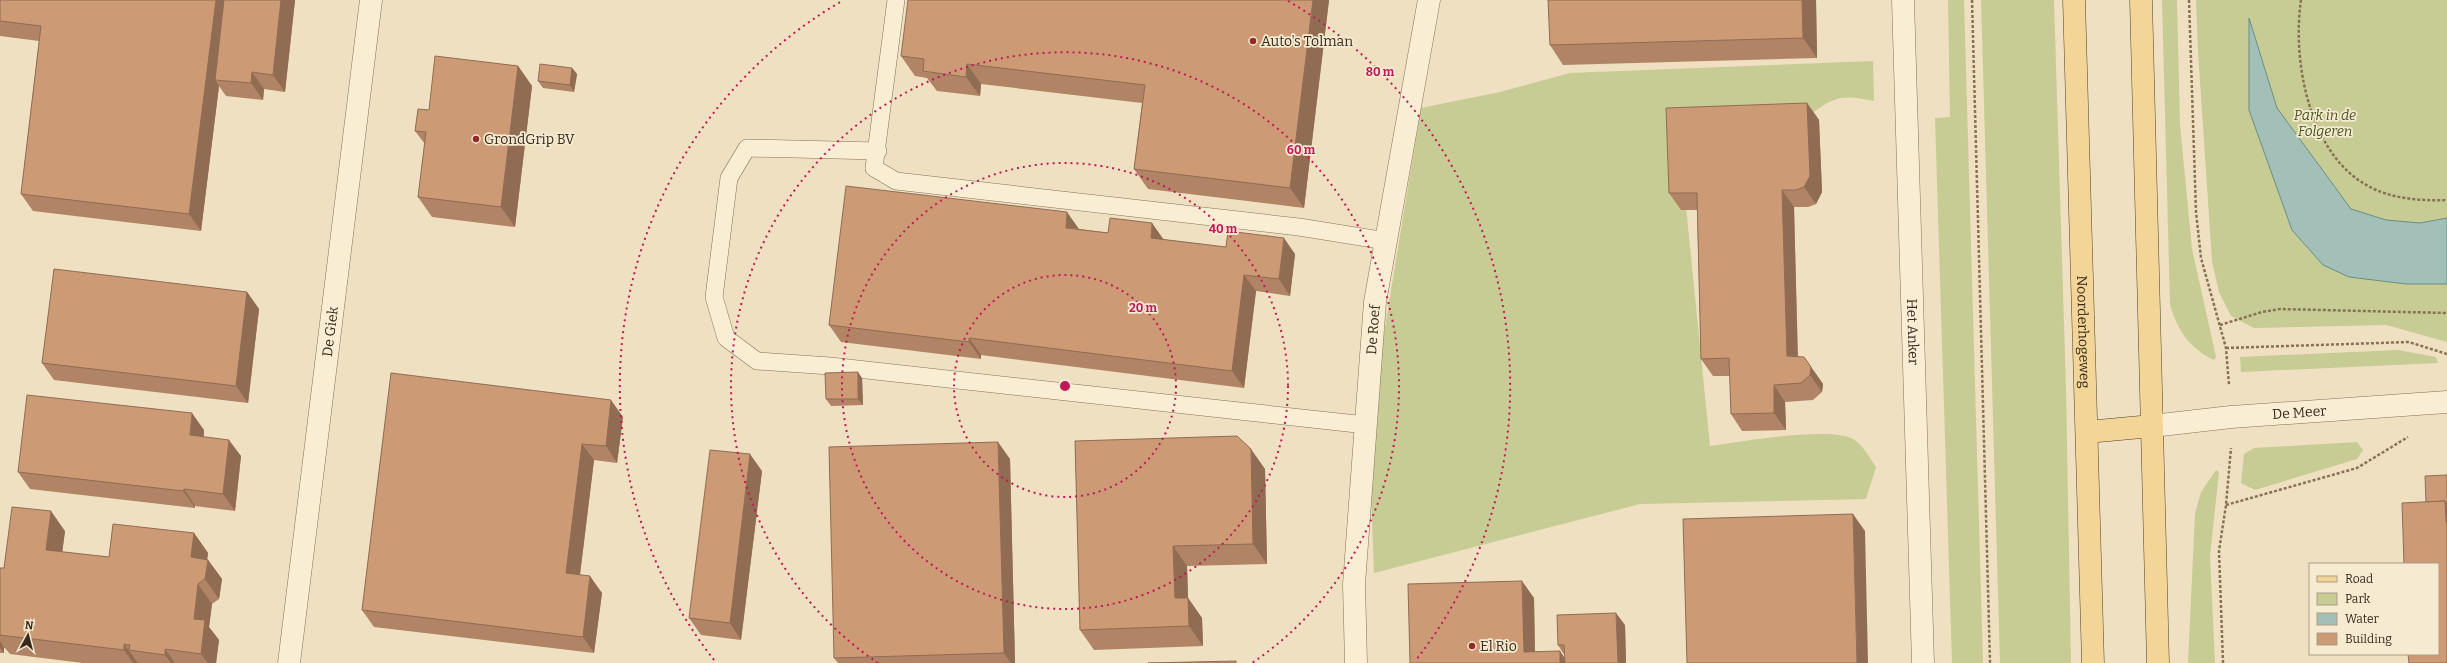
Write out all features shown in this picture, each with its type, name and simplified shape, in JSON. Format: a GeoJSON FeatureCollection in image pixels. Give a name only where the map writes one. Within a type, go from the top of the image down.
{"type":"FeatureCollection","features":[{"type":"Feature","properties":{"kind":"main road","name":"Noorderhogeweg"},"geometry":{"type":"LineString","coordinates":[[2074,0],[2093,663]]}},
{"type":"Feature","properties":{"kind":"main road"},"geometry":{"type":"LineString","coordinates":[[2141,0],[2158,663]]}},
{"type":"Feature","properties":{"kind":"main road"},"geometry":{"type":"LineString","coordinates":[[2087,432],[2152,426]]}},
{"type":"Feature","properties":{"kind":"street","name":"De Giek"},"geometry":{"type":"LineString","coordinates":[[289,663],[372,0]]}},
{"type":"Feature","properties":{"kind":"street","name":"De Roef"},"geometry":{"type":"LineString","coordinates":[[1356,663],[1354,584],[1375,302],[1429,0]]}},
{"type":"Feature","properties":{"kind":"street","name":"Het Anker"},"geometry":{"type":"LineString","coordinates":[[1904,0],[1923,663]]}},
{"type":"Feature","properties":{"kind":"street","name":"De Meer"},"geometry":{"type":"LineString","coordinates":[[2152,426],[2231,417],[2447,402]]}},
{"type":"Feature","properties":{"kind":"lane"},"geometry":{"type":"LineString","coordinates":[[896,0],[878,151],[874,168],[896,181],[1299,227],[1386,241]]}},
{"type":"Feature","properties":{"kind":"lane"},"geometry":{"type":"LineString","coordinates":[[878,151],[747,148],[729,178],[714,297],[726,338],[757,361],[830,366],[1366,425]]}},
{"type":"Feature","properties":{"kind":"path"},"geometry":{"type":"LineString","coordinates":[[1972,0],[1990,663]]}},
{"type":"Feature","properties":{"kind":"path"},"geometry":{"type":"LineString","coordinates":[[2189,0],[2196,212],[2201,258],[2226,348],[2231,417],[2231,461],[2219,551],[2223,663]]}},
{"type":"Feature","properties":{"kind":"path"},"geometry":{"type":"LineString","coordinates":[[2301,0],[2298,25],[2301,72],[2311,110],[2324,140],[2331,151],[2342,165],[2369,187],[2409,199],[2447,200]]}},
{"type":"Feature","properties":{"kind":"path"},"geometry":{"type":"LineString","coordinates":[[2220,325],[2262,312],[2280,309],[2447,313]]}},
{"type":"Feature","properties":{"kind":"path"},"geometry":{"type":"LineString","coordinates":[[2226,348],[2409,342],[2447,354]]}},
{"type":"Feature","properties":{"kind":"path"},"geometry":{"type":"LineString","coordinates":[[2226,505],[2357,468],[2414,433]]}},
{"type":"Feature","properties":{"kind":"green space"},"geometry":{"type":"Polygon","coordinates":[[[1948,0],[1964,0],[1983,663],[1952,663],[1935,118],[1950,117],[1948,0]]]}},
{"type":"Feature","properties":{"kind":"green space"},"geometry":{"type":"Polygon","coordinates":[[[1981,0],[2054,0],[2066,388],[2071,663],[2000,663],[1981,0]]]}},
{"type":"Feature","properties":{"kind":"green space"},"geometry":{"type":"Polygon","coordinates":[[[2162,0],[2177,0],[2180,125],[2192,249],[2216,357],[2214,360],[2198,350],[2185,337],[2176,322],[2170,304],[2162,0]]]}},
{"type":"Feature","properties":{"kind":"green space","name":"Park in de Folgeren"},"geometry":{"type":"Polygon","coordinates":[[[2196,0],[2447,0],[2447,342],[2386,325],[2254,328],[2231,316],[2219,292],[2212,261],[2196,0]]]}},
{"type":"Feature","properties":{"kind":"green space"},"geometry":{"type":"Polygon","coordinates":[[[1873,61],[1874,101],[1847,97],[1841,98],[1827,103],[1811,114],[1677,117],[1710,446],[1805,434],[1841,435],[1853,439],[1863,448],[1876,467],[1866,499],[1640,504],[1374,573],[1371,489],[1375,388],[1421,108],[1500,92],[1570,73],[1873,61]]]}},
{"type":"Feature","properties":{"kind":"green space"},"geometry":{"type":"Polygon","coordinates":[[[2398,350],[2436,357],[2438,363],[2241,372],[2240,357],[2398,350]]]}},
{"type":"Feature","properties":{"kind":"green space"},"geometry":{"type":"Polygon","coordinates":[[[2357,442],[2363,450],[2357,459],[2255,490],[2241,483],[2244,454],[2254,448],[2357,442]]]}},
{"type":"Feature","properties":{"kind":"green space"},"geometry":{"type":"Polygon","coordinates":[[[2216,470],[2219,472],[2210,556],[2215,663],[2188,663],[2195,514],[2201,492],[2216,470]]]}},
{"type":"Feature","properties":{"kind":"water"},"geometry":{"type":"Polygon","coordinates":[[[2249,18],[2277,108],[2351,209],[2386,220],[2420,223],[2447,218],[2447,284],[2406,284],[2349,277],[2323,265],[2292,230],[2249,110],[2249,18]]]}},
{"type":"Feature","properties":{"kind":"building"},"geometry":{"type":"Polygon","coordinates":[[[0,0],[216,0],[189,214],[21,194],[41,26],[0,21],[0,0]]]}},
{"type":"Feature","properties":{"kind":"building"},"geometry":{"type":"Polygon","coordinates":[[[224,0],[281,0],[273,75],[252,72],[251,83],[215,80],[224,0]]]}},
{"type":"Feature","properties":{"kind":"building"},"geometry":{"type":"Polygon","coordinates":[[[908,0],[1313,0],[1290,188],[1134,169],[1145,85],[967,64],[966,77],[923,71],[924,59],[901,56],[908,0]]]}},
{"type":"Feature","properties":{"kind":"building"},"geometry":{"type":"Polygon","coordinates":[[[1548,0],[1802,0],[1803,38],[1550,45],[1548,0]]]}},
{"type":"Feature","properties":{"kind":"building"},"geometry":{"type":"Polygon","coordinates":[[[435,56],[518,66],[501,207],[418,197],[426,132],[415,131],[418,109],[429,110],[435,56]]]}},
{"type":"Feature","properties":{"kind":"building"},"geometry":{"type":"Polygon","coordinates":[[[540,64],[572,68],[570,85],[538,81],[540,64]]]}},
{"type":"Feature","properties":{"kind":"building"},"geometry":{"type":"Polygon","coordinates":[[[1807,103],[1810,176],[1804,187],[1796,190],[1782,190],[1787,356],[1804,357],[1811,367],[1810,375],[1801,383],[1774,385],[1774,413],[1731,414],[1729,358],[1701,359],[1697,193],[1669,193],[1666,108],[1807,103]]]}},
{"type":"Feature","properties":{"kind":"building"},"geometry":{"type":"Polygon","coordinates":[[[846,186],[1067,212],[1066,228],[1108,233],[1110,218],[1152,223],[1151,238],[1226,247],[1228,231],[1284,238],[1279,279],[1244,275],[1232,371],[969,338],[969,342],[829,325],[846,186]]]}},
{"type":"Feature","properties":{"kind":"building"},"geometry":{"type":"Polygon","coordinates":[[[54,269],[247,292],[236,386],[42,363],[54,269]]]}},
{"type":"Feature","properties":{"kind":"building"},"geometry":{"type":"Polygon","coordinates":[[[858,372],[858,399],[826,399],[825,373],[858,372]]]}},
{"type":"Feature","properties":{"kind":"building"},"geometry":{"type":"Polygon","coordinates":[[[391,373],[611,400],[606,446],[582,444],[566,573],[590,576],[583,637],[362,610],[391,373]]]}},
{"type":"Feature","properties":{"kind":"building"},"geometry":{"type":"Polygon","coordinates":[[[27,395],[192,413],[190,435],[229,440],[223,494],[184,489],[183,491],[18,472],[27,395]]]}},
{"type":"Feature","properties":{"kind":"building"},"geometry":{"type":"Polygon","coordinates":[[[1237,436],[1251,449],[1253,544],[1173,546],[1175,598],[1188,598],[1189,626],[1080,630],[1075,441],[1237,436]]]}},
{"type":"Feature","properties":{"kind":"building"},"geometry":{"type":"Polygon","coordinates":[[[998,442],[1004,653],[834,658],[829,447],[998,442]]]}},
{"type":"Feature","properties":{"kind":"building"},"geometry":{"type":"Polygon","coordinates":[[[710,450],[750,454],[730,623],[689,618],[710,450]]]}},
{"type":"Feature","properties":{"kind":"building"},"geometry":{"type":"Polygon","coordinates":[[[2447,475],[2447,504],[2445,501],[2426,502],[2425,476],[2447,475]]]}},
{"type":"Feature","properties":{"kind":"building"},"geometry":{"type":"Polygon","coordinates":[[[2445,501],[2447,522],[2447,663],[2409,663],[2408,655],[2439,655],[2439,563],[2404,563],[2402,503],[2445,501]]]}},
{"type":"Feature","properties":{"kind":"building"},"geometry":{"type":"Polygon","coordinates":[[[12,507],[51,511],[46,550],[109,557],[113,524],[194,533],[191,557],[208,560],[205,579],[198,584],[194,619],[205,620],[201,654],[165,649],[165,655],[129,650],[130,645],[124,644],[124,650],[0,635],[0,568],[4,568],[12,507]]]}},
{"type":"Feature","properties":{"kind":"building"},"geometry":{"type":"Polygon","coordinates":[[[1853,514],[1857,663],[1687,663],[1683,519],[1853,514]]]}},
{"type":"Feature","properties":{"kind":"building"},"geometry":{"type":"Polygon","coordinates":[[[1522,581],[1524,652],[1560,651],[1560,663],[1410,663],[1408,584],[1522,581]]]}},
{"type":"Feature","properties":{"kind":"building"},"geometry":{"type":"Polygon","coordinates":[[[1616,613],[1618,663],[1565,663],[1564,645],[1558,645],[1557,615],[1616,613]]]}},
{"type":"Feature","properties":{"kind":"building"},"geometry":{"type":"Polygon","coordinates":[[[1236,661],[1236,663],[1148,663],[1236,661]]]}},
{"type":"Feature","properties":{"kind":"place","name":"Auto's Tolman"},"geometry":{"type":"Point","coordinates":[1253,41]}},
{"type":"Feature","properties":{"kind":"place","name":"GrondGrip BV"},"geometry":{"type":"Point","coordinates":[476,139]}},
{"type":"Feature","properties":{"kind":"place","name":"El Rio"},"geometry":{"type":"Point","coordinates":[1472,646]}}]}
